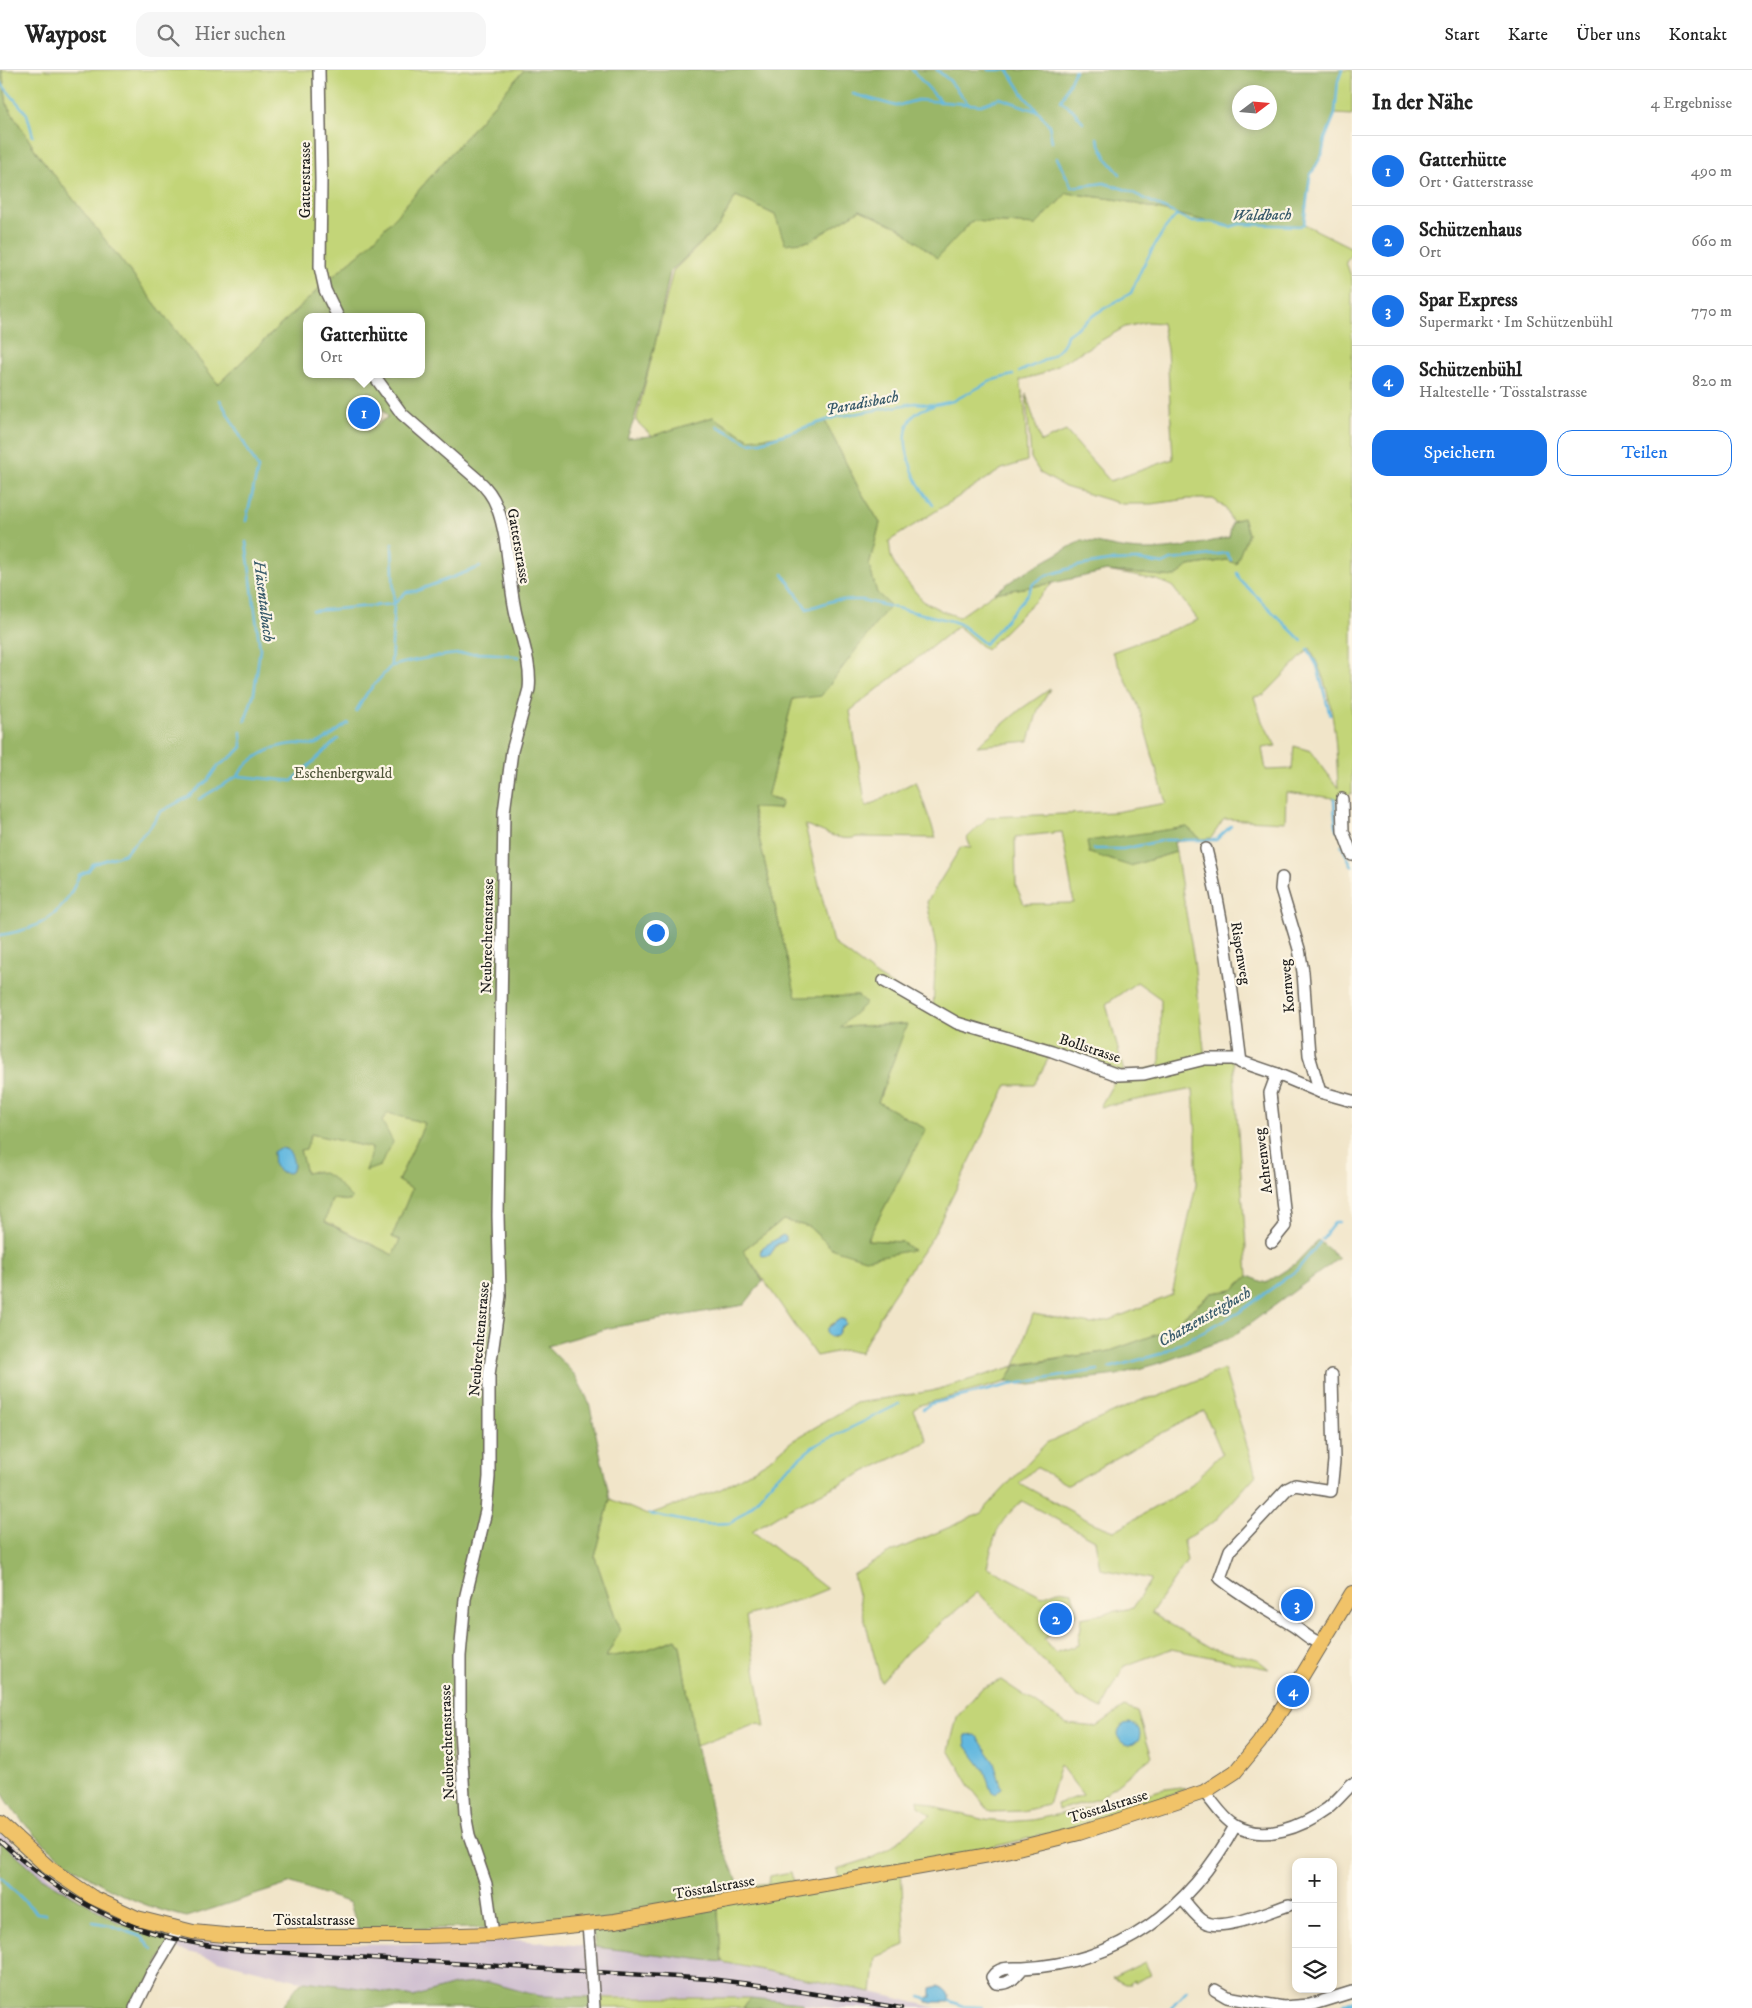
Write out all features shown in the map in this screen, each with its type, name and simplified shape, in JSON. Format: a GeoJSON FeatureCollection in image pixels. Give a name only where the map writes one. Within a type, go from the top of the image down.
{"type":"FeatureCollection","features":[{"type":"Feature","properties":{"kind":"main road","name":"Tösstalstrasse"},"geometry":{"type":"LineString","coordinates":[[0,1823],[48,1867],[85,1893],[120,1912],[178,1930],[235,1936],[424,1936],[493,1934],[588,1925],[989,1856],[1079,1833],[1204,1792],[1234,1772],[1248,1758],[1284,1706],[1352,1593]]}},
{"type":"Feature","properties":{"kind":"street","name":"Gatterstrasse"},"geometry":{"type":"LineString","coordinates":[[318,70],[321,181],[320,267],[325,290],[336,313]]}},
{"type":"Feature","properties":{"kind":"street","name":"Gatterstrasse"},"geometry":{"type":"LineString","coordinates":[[376,378],[389,399],[402,414],[482,484],[495,502],[502,523],[515,610],[529,672],[529,689],[522,712]]}},
{"type":"Feature","properties":{"kind":"street","name":"Neubrechtenstrasse"},"geometry":{"type":"LineString","coordinates":[[493,1934],[486,1884],[469,1835],[465,1814],[460,1728],[460,1656],[465,1599],[488,1500],[489,1375],[500,1288],[498,1216],[504,812],[510,763],[522,712]]}},
{"type":"Feature","properties":{"kind":"street"},"geometry":{"type":"LineString","coordinates":[[1342,799],[1343,831],[1352,855]]}},
{"type":"Feature","properties":{"kind":"street","name":"Rispenweg"},"geometry":{"type":"LineString","coordinates":[[1206,849],[1212,871],[1230,973],[1241,1063]]}},
{"type":"Feature","properties":{"kind":"street","name":"Kornweg"},"geometry":{"type":"LineString","coordinates":[[1282,878],[1281,889],[1299,949],[1303,972],[1309,1055],[1320,1092]]}},
{"type":"Feature","properties":{"kind":"street","name":"Bollstrasse"},"geometry":{"type":"LineString","coordinates":[[884,981],[957,1023],[1052,1051],[1118,1075],[1144,1074],[1205,1059],[1233,1059],[1277,1074],[1320,1092],[1352,1101]]}},
{"type":"Feature","properties":{"kind":"street","name":"Aehrenweg"},"geometry":{"type":"LineString","coordinates":[[1272,1242],[1285,1226],[1270,1094],[1277,1074]]}},
{"type":"Feature","properties":{"kind":"street"},"geometry":{"type":"LineString","coordinates":[[1322,1643],[1315,1642],[1298,1629],[1236,1591],[1220,1578],[1230,1550],[1287,1489],[1294,1485],[1331,1491],[1334,1461],[1332,1375]]}},
{"type":"Feature","properties":{"kind":"street"},"geometry":{"type":"LineString","coordinates":[[1204,1792],[1235,1826],[1256,1833],[1287,1830],[1305,1822],[1325,1810],[1352,1784]]}},
{"type":"Feature","properties":{"kind":"street"},"geometry":{"type":"LineString","coordinates":[[1024,1968],[1051,1967],[1077,1961],[1107,1950],[1150,1926],[1182,1900],[1221,1851],[1235,1826]]}},
{"type":"Feature","properties":{"kind":"street"},"geometry":{"type":"LineString","coordinates":[[1182,1900],[1204,1922],[1214,1925],[1226,1925],[1289,1905]]}},
{"type":"Feature","properties":{"kind":"street"},"geometry":{"type":"LineString","coordinates":[[588,1925],[594,2008]]}},
{"type":"Feature","properties":{"kind":"street"},"geometry":{"type":"LineString","coordinates":[[135,2008],[152,1973],[178,1930]]}},
{"type":"Feature","properties":{"kind":"street"},"geometry":{"type":"LineString","coordinates":[[1216,1990],[1227,1997],[1283,2007],[1310,2005],[1352,1992]]}},
{"type":"Feature","properties":{"kind":"shaded area"},"geometry":{"type":"Polygon","coordinates":[[[0,1832],[45,1873],[79,1898],[117,1917],[146,1928],[180,1937],[230,1943],[428,1944],[517,1940],[606,1948],[722,1962],[872,1992],[937,2008],[834,2008],[750,1998],[539,1996],[488,1982],[454,1985],[413,1997],[368,1989],[295,1980],[173,1948],[112,1924],[0,1853],[0,1832]]]}},
{"type":"Feature","properties":{"kind":"green space","name":"Eschenbergwald"},"geometry":{"type":"Polygon","coordinates":[[[0,70],[2,70],[7,105],[37,153],[218,384],[323,285],[365,249],[524,70],[1342,70],[1338,81],[1335,114],[1325,139],[1322,155],[1310,176],[1304,224],[1300,226],[1240,224],[1230,227],[1120,200],[1067,193],[1036,225],[972,221],[937,258],[900,228],[860,210],[810,241],[785,244],[775,215],[736,196],[718,227],[670,272],[655,344],[634,420],[627,438],[652,436],[713,417],[749,439],[777,436],[825,421],[858,487],[880,523],[869,565],[877,593],[890,605],[821,696],[793,699],[767,797],[782,802],[779,809],[752,808],[796,997],[858,996],[866,1003],[840,1027],[907,1024],[878,1102],[926,1129],[867,1240],[902,1242],[913,1250],[865,1259],[833,1249],[809,1227],[783,1220],[743,1250],[763,1281],[744,1305],[609,1328],[547,1346],[575,1375],[589,1402],[610,1499],[595,1557],[620,1631],[606,1657],[640,1652],[676,1639],[680,1646],[696,1746],[718,1836],[739,1885],[716,1889],[722,1962],[595,1947],[591,1917],[492,1928],[358,1929],[350,1903],[292,1883],[187,1917],[133,1900],[106,1887],[56,1854],[34,1834],[15,1812],[0,1789],[0,70]],[[370,391],[350,405],[354,422],[361,422],[367,431],[388,417],[370,391]],[[388,1113],[382,1121],[393,1142],[380,1166],[366,1171],[372,1148],[311,1134],[306,1149],[300,1150],[306,1173],[314,1172],[327,1175],[337,1182],[352,1198],[350,1201],[332,1199],[325,1222],[393,1255],[400,1240],[392,1237],[412,1189],[398,1181],[425,1123],[388,1113]],[[278,1149],[273,1152],[275,1167],[282,1172],[291,1172],[294,1167],[290,1153],[286,1149],[278,1149]],[[451,1727],[453,1791],[463,1791],[460,1729],[451,1727]]]}},
{"type":"Feature","properties":{"kind":"green space"},"geometry":{"type":"Polygon","coordinates":[[[2,70],[524,70],[365,249],[323,285],[218,384],[37,153],[7,105],[2,70]]]}},
{"type":"Feature","properties":{"kind":"green space"},"geometry":{"type":"Polygon","coordinates":[[[1342,70],[1352,70],[1352,115],[1335,114],[1338,81],[1342,70]]]}},
{"type":"Feature","properties":{"kind":"green space"},"geometry":{"type":"Polygon","coordinates":[[[1067,193],[1120,200],[1230,227],[1240,224],[1300,226],[1304,224],[1352,248],[1352,253],[1346,262],[1352,279],[1352,793],[1342,799],[1286,792],[1285,822],[1224,819],[1211,838],[1201,839],[1186,827],[1130,866],[1176,852],[1194,961],[1205,1058],[1233,1059],[1248,1276],[1233,1290],[1211,1293],[1166,1331],[1110,1351],[1015,1365],[1033,1314],[1091,1324],[1110,1320],[1172,1295],[1196,1185],[1196,1136],[1193,1089],[1100,1107],[1118,1075],[1160,1066],[1161,999],[1137,982],[1106,1004],[1124,1072],[1052,1052],[1034,1085],[1007,1085],[933,1236],[890,1299],[860,1353],[845,1350],[816,1356],[743,1250],[783,1220],[809,1227],[833,1249],[902,1242],[867,1240],[926,1129],[878,1102],[906,1024],[839,1027],[865,1003],[858,996],[796,998],[752,807],[779,809],[782,801],[767,797],[793,699],[889,605],[877,593],[869,565],[880,523],[858,487],[825,421],[777,436],[749,439],[713,417],[652,436],[636,421],[673,271],[718,227],[736,196],[775,215],[810,241],[860,210],[900,228],[937,257],[972,221],[1036,225],[1067,193]],[[1147,322],[1125,327],[1042,374],[1020,380],[1025,409],[1027,461],[1002,469],[889,541],[891,557],[898,571],[923,601],[959,617],[994,593],[1053,583],[986,650],[958,626],[850,711],[866,807],[916,781],[936,838],[844,838],[830,835],[805,825],[833,943],[877,976],[933,1010],[936,948],[927,902],[961,847],[971,848],[967,838],[988,817],[1115,812],[1166,803],[1138,705],[1112,652],[1198,620],[1172,586],[1157,580],[1107,571],[1175,577],[1189,566],[1227,560],[1248,534],[1243,517],[1232,522],[1225,507],[1213,499],[1188,499],[1152,504],[1122,504],[1065,487],[1040,473],[1031,458],[1026,394],[1041,442],[1066,431],[1110,481],[1173,459],[1167,350],[1162,323],[1147,322]],[[1310,648],[1264,695],[1254,697],[1262,721],[1276,746],[1262,748],[1266,770],[1292,769],[1294,746],[1311,751],[1338,788],[1335,733],[1329,699],[1318,665],[1310,648]],[[1062,832],[1015,837],[1016,886],[1024,904],[1074,903],[1062,832]],[[781,1236],[760,1250],[767,1256],[778,1244],[784,1242],[781,1236]],[[840,1319],[829,1326],[833,1338],[838,1335],[841,1327],[846,1324],[844,1319],[840,1319]]]}},
{"type":"Feature","properties":{"kind":"green space"},"geometry":{"type":"Polygon","coordinates":[[[1243,517],[1248,534],[1236,564],[1227,560],[1189,566],[1175,577],[1107,571],[994,593],[1020,575],[1082,540],[1140,550],[1179,547],[1229,537],[1232,523],[1243,517]]]}},
{"type":"Feature","properties":{"kind":"green space"},"geometry":{"type":"Polygon","coordinates":[[[1050,689],[1038,710],[1029,741],[977,746],[1021,709],[1050,689]]]}},
{"type":"Feature","properties":{"kind":"green space"},"geometry":{"type":"Polygon","coordinates":[[[1187,827],[1201,839],[1174,842],[1176,852],[1130,866],[1089,853],[1087,841],[1187,827]]]}},
{"type":"Feature","properties":{"kind":"green space"},"geometry":{"type":"Polygon","coordinates":[[[388,1113],[425,1123],[398,1181],[412,1189],[392,1237],[400,1240],[393,1255],[325,1221],[332,1199],[350,1201],[314,1171],[306,1174],[300,1150],[306,1149],[311,1134],[372,1148],[366,1171],[382,1121],[388,1113]]]}},
{"type":"Feature","properties":{"kind":"green space"},"geometry":{"type":"Polygon","coordinates":[[[1318,1240],[1339,1258],[1232,1337],[1163,1362],[1117,1375],[1031,1385],[1006,1382],[1015,1366],[1110,1351],[1166,1331],[1212,1293],[1233,1290],[1248,1276],[1266,1283],[1295,1264],[1318,1240]]]}},
{"type":"Feature","properties":{"kind":"green space"},"geometry":{"type":"Polygon","coordinates":[[[1014,1366],[1006,1382],[920,1405],[913,1410],[928,1441],[788,1509],[752,1531],[827,1589],[805,1598],[746,1616],[765,1727],[759,1723],[696,1746],[680,1646],[676,1639],[640,1652],[606,1657],[620,1631],[595,1557],[610,1499],[647,1515],[721,1489],[768,1461],[792,1441],[856,1403],[932,1391],[1014,1366]]]}},
{"type":"Feature","properties":{"kind":"green space"},"geometry":{"type":"Polygon","coordinates":[[[1224,1369],[1256,1475],[1214,1522],[1183,1541],[1187,1561],[1151,1613],[1211,1648],[1257,1659],[1269,1669],[1171,1649],[1124,1666],[1102,1709],[1075,1695],[978,1592],[908,1651],[881,1682],[853,1575],[887,1554],[980,1514],[1046,1443],[1146,1398],[1157,1397],[1224,1369]],[[1204,1411],[1068,1485],[1036,1467],[1019,1483],[1093,1523],[1114,1531],[1187,1489],[1222,1453],[1204,1411]],[[1022,1501],[1007,1516],[998,1530],[987,1567],[1042,1596],[1058,1590],[1072,1592],[1077,1614],[1044,1639],[1055,1653],[1078,1645],[1081,1618],[1133,1608],[1151,1579],[1100,1569],[1095,1540],[1022,1501]]]}},
{"type":"Feature","properties":{"kind":"green space"},"geometry":{"type":"Polygon","coordinates":[[[1001,1680],[1067,1724],[1096,1727],[1124,1707],[1138,1712],[1152,1757],[1098,1799],[1058,1810],[1057,1804],[1083,1795],[1060,1765],[1048,1805],[1022,1811],[990,1812],[971,1788],[949,1750],[957,1717],[982,1688],[1001,1680]]]}},
{"type":"Feature","properties":{"kind":"green space"},"geometry":{"type":"Polygon","coordinates":[[[1180,1787],[1186,1789],[1080,1826],[959,1855],[901,1866],[905,1945],[876,1957],[872,1992],[722,1962],[716,1889],[769,1883],[770,1876],[791,1872],[795,1889],[839,1882],[837,1869],[872,1858],[888,1849],[931,1815],[919,1806],[918,1799],[941,1809],[985,1820],[1004,1822],[1032,1820],[1180,1787]]]}},
{"type":"Feature","properties":{"kind":"green space"},"geometry":{"type":"Polygon","coordinates":[[[0,1840],[40,1876],[114,1920],[171,1939],[135,2008],[0,2008],[0,1840]]]}},
{"type":"Feature","properties":{"kind":"green space"},"geometry":{"type":"Polygon","coordinates":[[[1145,1962],[1151,1975],[1135,1982],[1134,1980],[1130,1982],[1131,1984],[1125,1984],[1112,1978],[1145,1962]]]}},
{"type":"Feature","properties":{"kind":"green space"},"geometry":{"type":"Polygon","coordinates":[[[305,1981],[413,1997],[454,1985],[488,1982],[539,1996],[593,1997],[594,2008],[281,2008],[299,1984],[305,1981]]]}},
{"type":"Feature","properties":{"kind":"green space"},"geometry":{"type":"Polygon","coordinates":[[[593,1997],[750,1998],[743,2008],[594,2008],[593,1997]]]}},
{"type":"Feature","properties":{"kind":"green space"},"geometry":{"type":"Polygon","coordinates":[[[750,1998],[802,2003],[802,2008],[743,2008],[750,1998]]]}},
{"type":"Feature","properties":{"kind":"water"},"geometry":{"type":"Polygon","coordinates":[[[279,1148],[289,1151],[292,1157],[294,1167],[290,1173],[280,1172],[274,1166],[273,1152],[279,1148]]]}},
{"type":"Feature","properties":{"kind":"water"},"geometry":{"type":"Polygon","coordinates":[[[783,1235],[786,1237],[786,1241],[777,1244],[770,1255],[762,1256],[760,1253],[763,1247],[783,1235]]]}},
{"type":"Feature","properties":{"kind":"water"},"geometry":{"type":"Polygon","coordinates":[[[840,1319],[845,1320],[846,1324],[841,1327],[837,1336],[830,1337],[827,1329],[840,1319]]]}},
{"type":"Feature","properties":{"kind":"water"},"geometry":{"type":"Polygon","coordinates":[[[1129,1723],[1139,1730],[1140,1734],[1133,1744],[1129,1745],[1119,1738],[1118,1734],[1125,1724],[1129,1723]]]}},
{"type":"Feature","properties":{"kind":"water"},"geometry":{"type":"Polygon","coordinates":[[[976,1735],[993,1760],[1002,1788],[996,1794],[991,1791],[984,1770],[966,1746],[965,1736],[976,1735]]]}},
{"type":"Feature","properties":{"kind":"water"},"geometry":{"type":"Polygon","coordinates":[[[938,1986],[947,1992],[949,2002],[927,2002],[928,1997],[931,1997],[931,1988],[938,1986]]]}},
{"type":"Feature","properties":{"kind":"waterway"},"geometry":{"type":"LineString","coordinates":[[912,70],[941,102]]}},
{"type":"Feature","properties":{"kind":"waterway"},"geometry":{"type":"LineString","coordinates":[[937,70],[950,81],[968,104]]}},
{"type":"Feature","properties":{"kind":"waterway"},"geometry":{"type":"LineString","coordinates":[[989,70],[1009,70]]}},
{"type":"Feature","properties":{"kind":"waterway"},"geometry":{"type":"LineString","coordinates":[[1008,70],[1025,97],[1038,111]]}},
{"type":"Feature","properties":{"kind":"waterway","name":"Waldbach"},"geometry":{"type":"LineString","coordinates":[[1075,70],[1061,101],[1073,110],[1083,122]]}},
{"type":"Feature","properties":{"kind":"waterway","name":"Waldbach"},"geometry":{"type":"LineString","coordinates":[[1057,158],[1072,187],[1104,183],[1127,190],[1192,222],[1213,222],[1230,227],[1240,224],[1300,226],[1304,224],[1310,176],[1322,155],[1325,139],[1335,114],[1338,81],[1342,70]]}},
{"type":"Feature","properties":{"kind":"waterway"},"geometry":{"type":"LineString","coordinates":[[0,82],[27,114],[33,136]]}},
{"type":"Feature","properties":{"kind":"waterway"},"geometry":{"type":"LineString","coordinates":[[853,94],[896,106],[918,100],[981,105],[1000,98],[1039,112],[1049,125],[1052,142]]}},
{"type":"Feature","properties":{"kind":"waterway","name":"Waldbach"},"geometry":{"type":"LineString","coordinates":[[1097,138],[1107,159],[1120,174]]}},
{"type":"Feature","properties":{"kind":"waterway","name":"Paradisbach"},"geometry":{"type":"LineString","coordinates":[[1019,372],[1055,354],[1065,342],[1067,335],[1100,311],[1131,293],[1156,243],[1166,227],[1177,215]]}},
{"type":"Feature","properties":{"kind":"waterway","name":"Paradisbach"},"geometry":{"type":"LineString","coordinates":[[717,426],[749,443],[761,442],[836,417],[915,403],[935,405],[953,401],[993,380],[1013,375]]}},
{"type":"Feature","properties":{"kind":"waterway"},"geometry":{"type":"LineString","coordinates":[[220,400],[258,468],[246,521]]}},
{"type":"Feature","properties":{"kind":"waterway"},"geometry":{"type":"LineString","coordinates":[[933,406],[921,410],[913,417],[908,425],[906,446],[919,486],[933,505]]}},
{"type":"Feature","properties":{"kind":"waterway","name":"Häsentalbach"},"geometry":{"type":"LineString","coordinates":[[245,721],[254,693],[260,649],[246,542]]}},
{"type":"Feature","properties":{"kind":"waterway","name":"Häsentalbach"},"geometry":{"type":"LineString","coordinates":[[356,711],[367,693],[391,666],[394,604],[392,544]]}},
{"type":"Feature","properties":{"kind":"waterway"},"geometry":{"type":"LineString","coordinates":[[783,574],[807,609],[835,600],[862,600],[952,621],[960,624],[985,644],[1027,595],[1033,584],[1045,576],[1078,566],[1108,561],[1138,560],[1163,564],[1171,560],[1227,553],[1231,560]]}},
{"type":"Feature","properties":{"kind":"waterway"},"geometry":{"type":"LineString","coordinates":[[313,611],[394,604],[406,592],[416,591],[480,567]]}},
{"type":"Feature","properties":{"kind":"waterway"},"geometry":{"type":"LineString","coordinates":[[1237,573],[1240,580],[1302,641]]}},
{"type":"Feature","properties":{"kind":"waterway"},"geometry":{"type":"LineString","coordinates":[[1308,649],[1317,666],[1330,715]]}},
{"type":"Feature","properties":{"kind":"waterway"},"geometry":{"type":"LineString","coordinates":[[392,666],[455,654],[487,653],[519,657]]}},
{"type":"Feature","properties":{"kind":"waterway","name":"Häsentalbach"},"geometry":{"type":"LineString","coordinates":[[238,776],[247,764],[269,750],[286,745],[316,744],[348,723]]}},
{"type":"Feature","properties":{"kind":"waterway","name":"Häsentalbach"},"geometry":{"type":"LineString","coordinates":[[0,935],[28,929],[49,918],[66,900],[79,875],[88,871],[93,864],[124,854],[150,827],[160,812],[188,797],[207,781],[217,767],[235,754],[242,747],[241,732]]}},
{"type":"Feature","properties":{"kind":"waterway","name":"Häsentalbach"},"geometry":{"type":"LineString","coordinates":[[199,799],[238,776],[292,781],[338,739]]}},
{"type":"Feature","properties":{"kind":"waterway"},"geometry":{"type":"LineString","coordinates":[[1334,798],[1337,831]]}},
{"type":"Feature","properties":{"kind":"waterway"},"geometry":{"type":"LineString","coordinates":[[1093,849],[1123,849],[1165,840],[1216,840],[1231,826]]}},
{"type":"Feature","properties":{"kind":"waterway"},"geometry":{"type":"LineString","coordinates":[[1341,845],[1352,866]]}},
{"type":"Feature","properties":{"kind":"waterway","name":"Chatzensteigbach"},"geometry":{"type":"LineString","coordinates":[[1322,1239],[1335,1222],[1339,1222]]}},
{"type":"Feature","properties":{"kind":"waterway","name":"Chatzensteigbach"},"geometry":{"type":"LineString","coordinates":[[1109,1368],[1160,1354],[1238,1313],[1297,1270],[1320,1242]]}},
{"type":"Feature","properties":{"kind":"waterway","name":"Chatzensteigbach"},"geometry":{"type":"LineString","coordinates":[[923,1409],[930,1404],[1009,1385],[1098,1370]]}},
{"type":"Feature","properties":{"kind":"waterway","name":"Chatzensteigbach"},"geometry":{"type":"LineString","coordinates":[[650,1514],[690,1522],[708,1524],[731,1523],[752,1505],[774,1479],[814,1446],[899,1404]]}},
{"type":"Feature","properties":{"kind":"waterway"},"geometry":{"type":"LineString","coordinates":[[0,1877],[37,1913],[45,1914]]}},
{"type":"Feature","properties":{"kind":"waterway"},"geometry":{"type":"LineString","coordinates":[[93,1922],[110,1925],[142,1937],[152,1949]]}},
{"type":"Feature","properties":{"kind":"waterway"},"geometry":{"type":"LineString","coordinates":[[1171,2008],[1187,1991]]}},
{"type":"Feature","properties":{"kind":"waterway"},"geometry":{"type":"LineString","coordinates":[[920,1997],[927,1999]]}},
{"type":"Feature","properties":{"kind":"waterway"},"geometry":{"type":"LineString","coordinates":[[950,2001],[963,2006],[982,2007]]}},
{"type":"Feature","properties":{"kind":"waterway"},"geometry":{"type":"LineString","coordinates":[[1348,2008],[1352,2006]]}},
{"type":"Feature","properties":{"kind":"railway"},"geometry":{"type":"LineString","coordinates":[[0,1841],[55,1885],[110,1917],[140,1929],[204,1945],[241,1950],[710,1979],[901,2008]]}},
{"type":"Feature","properties":{"kind":"place","name":"Gatterhütte"},"geometry":{"type":"Point","coordinates":[364,413]}},
{"type":"Feature","properties":{"kind":"place","name":"Spar Express"},"geometry":{"type":"Point","coordinates":[1297,1605]}},
{"type":"Feature","properties":{"kind":"place","name":"Schützenhaus"},"geometry":{"type":"Point","coordinates":[1056,1619]}},
{"type":"Feature","properties":{"kind":"place","name":"Schützenbühl"},"geometry":{"type":"Point","coordinates":[1293,1691]}}]}
